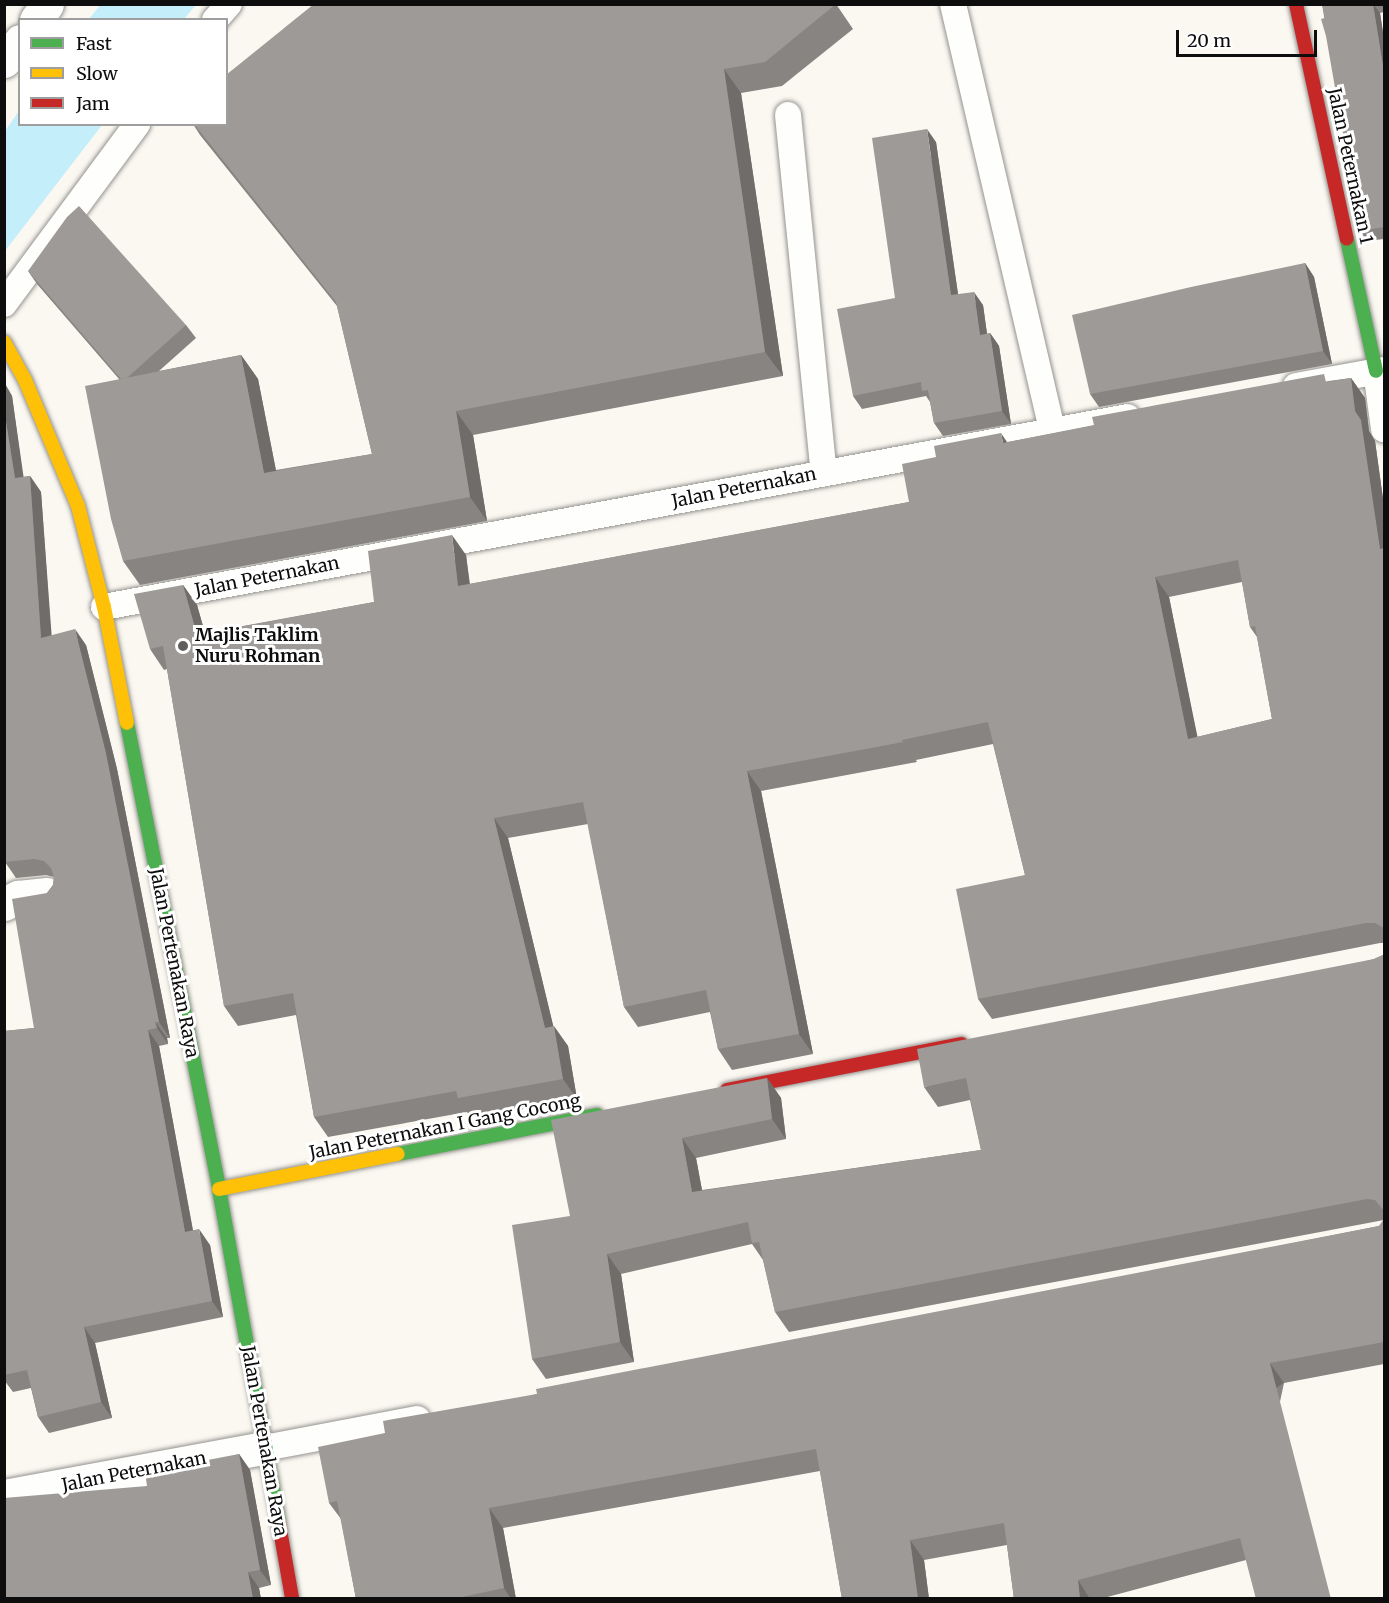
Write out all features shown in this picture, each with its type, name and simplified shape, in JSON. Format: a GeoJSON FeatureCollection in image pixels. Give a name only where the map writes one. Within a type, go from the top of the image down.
{"type":"FeatureCollection","features":[{"type":"Feature","properties":{"kind":"street"},"geometry":{"type":"LineString","coordinates":[[37,18],[47,4]]}},
{"type":"Feature","properties":{"kind":"street","name":"Jalan Peternakan 1"},"geometry":{"type":"LineString","coordinates":[[1296,4],[1380,370]]}},
{"type":"Feature","properties":{"kind":"street"},"geometry":{"type":"LineString","coordinates":[[4,62],[18,44]]}},
{"type":"Feature","properties":{"kind":"street","name":"Jalan Pertenakan Raya"},"geometry":{"type":"LineString","coordinates":[[4,342],[25,380],[78,506],[104,607],[219,1189],[292,1599]]}},
{"type":"Feature","properties":{"kind":"street"},"geometry":{"type":"LineString","coordinates":[[4,904],[18,897],[47,894]]}},
{"type":"Feature","properties":{"kind":"street"},"geometry":{"type":"LineString","coordinates":[[713,1092],[972,1042]]}},
{"type":"Feature","properties":{"kind":"street","name":"Jalan Peternakan I Gang Cocong"},"geometry":{"type":"LineString","coordinates":[[219,1189],[607,1113]]}},
{"type":"Feature","properties":{"kind":"street","name":"Jalan Peternakan"},"geometry":{"type":"LineString","coordinates":[[4,1496],[264,1448]]}},
{"type":"Feature","properties":{"kind":"lane"},"geometry":{"type":"LineString","coordinates":[[217,18],[229,4]]}},
{"type":"Feature","properties":{"kind":"lane"},"geometry":{"type":"LineString","coordinates":[[954,4],[1052,431]]}},
{"type":"Feature","properties":{"kind":"lane"},"geometry":{"type":"LineString","coordinates":[[788,116],[824,473]]}},
{"type":"Feature","properties":{"kind":"lane"},"geometry":{"type":"LineString","coordinates":[[4,304],[136,126]]}},
{"type":"Feature","properties":{"kind":"lane"},"geometry":{"type":"LineString","coordinates":[[1272,390],[1380,370],[1384,429]]}},
{"type":"Feature","properties":{"kind":"lane","name":"Jalan Peternakan"},"geometry":{"type":"LineString","coordinates":[[104,607],[1156,412]]}},
{"type":"Feature","properties":{"kind":"lane"},"geometry":{"type":"LineString","coordinates":[[264,1448],[439,1414]]}},
{"type":"Feature","properties":{"kind":"water"},"geometry":{"type":"Polygon","coordinates":[[[101,4],[196,4],[185,18],[90,18],[101,4]]]}},
{"type":"Feature","properties":{"kind":"water"},"geometry":{"type":"Polygon","coordinates":[[[18,112],[18,126],[101,126],[5,251],[5,131],[18,112]]]}},
{"type":"Feature","properties":{"kind":"building"},"geometry":{"type":"Polygon","coordinates":[[[314,4],[836,4],[765,62],[724,69],[765,352],[456,411],[470,497],[123,561],[111,519],[85,386],[241,355],[264,473],[372,454],[336,302],[196,126],[228,126],[228,73],[314,4]]]}},
{"type":"Feature","properties":{"kind":"building"},"geometry":{"type":"Polygon","coordinates":[[[1322,4],[1373,4],[1384,72],[1384,227],[1360,231],[1326,36],[1321,19],[1325,18],[1322,4]]]}},
{"type":"Feature","properties":{"kind":"building"},"geometry":{"type":"Polygon","coordinates":[[[927,129],[951,295],[974,292],[980,335],[990,333],[1002,411],[934,423],[928,390],[922,391],[921,382],[853,396],[837,309],[895,298],[872,138],[927,129]]]}},
{"type":"Feature","properties":{"kind":"building"},"geometry":{"type":"Polygon","coordinates":[[[79,206],[186,325],[128,377],[121,379],[28,271],[67,217],[79,206]]]}},
{"type":"Feature","properties":{"kind":"building"},"geometry":{"type":"Polygon","coordinates":[[[1305,263],[1323,351],[1090,394],[1072,315],[1305,263]]]}},
{"type":"Feature","properties":{"kind":"building"},"geometry":{"type":"Polygon","coordinates":[[[1324,374],[1326,382],[1351,378],[1355,411],[1361,420],[1380,549],[1384,548],[1384,928],[1375,923],[1366,923],[978,999],[956,889],[1025,875],[988,722],[902,740],[903,742],[747,771],[799,1034],[718,1049],[706,990],[624,1007],[583,802],[494,818],[545,1028],[554,1026],[563,1079],[458,1098],[456,1091],[314,1117],[293,993],[224,1006],[163,646],[150,649],[134,594],[183,585],[197,635],[374,602],[368,551],[452,535],[458,586],[909,502],[902,464],[936,457],[934,446],[1001,433],[1003,443],[1094,425],[1092,417],[1324,374]],[[1238,560],[1155,577],[1188,739],[1272,719],[1255,626],[1250,627],[1238,560]]]}},
{"type":"Feature","properties":{"kind":"building"},"geometry":{"type":"Polygon","coordinates":[[[4,409],[15,478],[30,476],[41,638],[75,629],[106,753],[159,1022],[155,1022],[157,1028],[148,1030],[185,1232],[199,1229],[212,1301],[84,1327],[101,1402],[38,1417],[27,1370],[4,1375],[4,1031],[34,1028],[12,899],[47,893],[53,885],[54,877],[51,868],[44,861],[34,859],[5,862],[4,859],[4,409]]]}},
{"type":"Feature","properties":{"kind":"building"},"geometry":{"type":"Polygon","coordinates":[[[1384,952],[1384,1211],[1375,1200],[1367,1199],[775,1312],[759,1242],[752,1243],[748,1222],[607,1254],[620,1342],[532,1359],[512,1225],[570,1216],[551,1120],[767,1078],[772,1119],[682,1138],[692,1192],[981,1150],[966,1078],[924,1087],[917,1049],[1374,959],[1383,955],[1384,952]]]}},
{"type":"Feature","properties":{"kind":"building"},"geometry":{"type":"Polygon","coordinates":[[[1384,1219],[1384,1342],[1270,1363],[1331,1599],[1256,1599],[1240,1538],[1078,1580],[1080,1599],[1014,1599],[1004,1523],[910,1540],[918,1599],[842,1599],[816,1449],[489,1508],[504,1588],[453,1599],[356,1599],[337,1501],[329,1503],[318,1447],[385,1433],[383,1421],[537,1394],[536,1389],[1379,1226],[1384,1219]]]}},
{"type":"Feature","properties":{"kind":"building"},"geometry":{"type":"Polygon","coordinates":[[[239,1454],[260,1570],[248,1572],[253,1599],[4,1599],[4,1498],[147,1486],[145,1472],[239,1454]]]}},
{"type":"Feature","properties":{"kind":"traffic: fast"},"geometry":{"type":"LineString","coordinates":[[1347,239],[1376,371]]}},
{"type":"Feature","properties":{"kind":"traffic: fast"},"geometry":{"type":"LineString","coordinates":[[127,723],[219,1189],[279,1524]]}},
{"type":"Feature","properties":{"kind":"traffic: fast"},"geometry":{"type":"LineString","coordinates":[[398,1154],[597,1115]]}},
{"type":"Feature","properties":{"kind":"traffic: slow"},"geometry":{"type":"LineString","coordinates":[[4,342],[25,380],[78,506],[104,607],[127,723]]}},
{"type":"Feature","properties":{"kind":"traffic: slow"},"geometry":{"type":"LineString","coordinates":[[219,1189],[398,1154]]}},
{"type":"Feature","properties":{"kind":"traffic: jam"},"geometry":{"type":"LineString","coordinates":[[1296,4],[1347,239]]}},
{"type":"Feature","properties":{"kind":"traffic: jam"},"geometry":{"type":"LineString","coordinates":[[727,1090],[962,1044]]}},
{"type":"Feature","properties":{"kind":"traffic: jam"},"geometry":{"type":"LineString","coordinates":[[279,1524],[292,1598]]}},
{"type":"Feature","properties":{"kind":"place","name":"Majlis Taklim Nuru Rohman"},"geometry":{"type":"Point","coordinates":[183,646]}}]}
